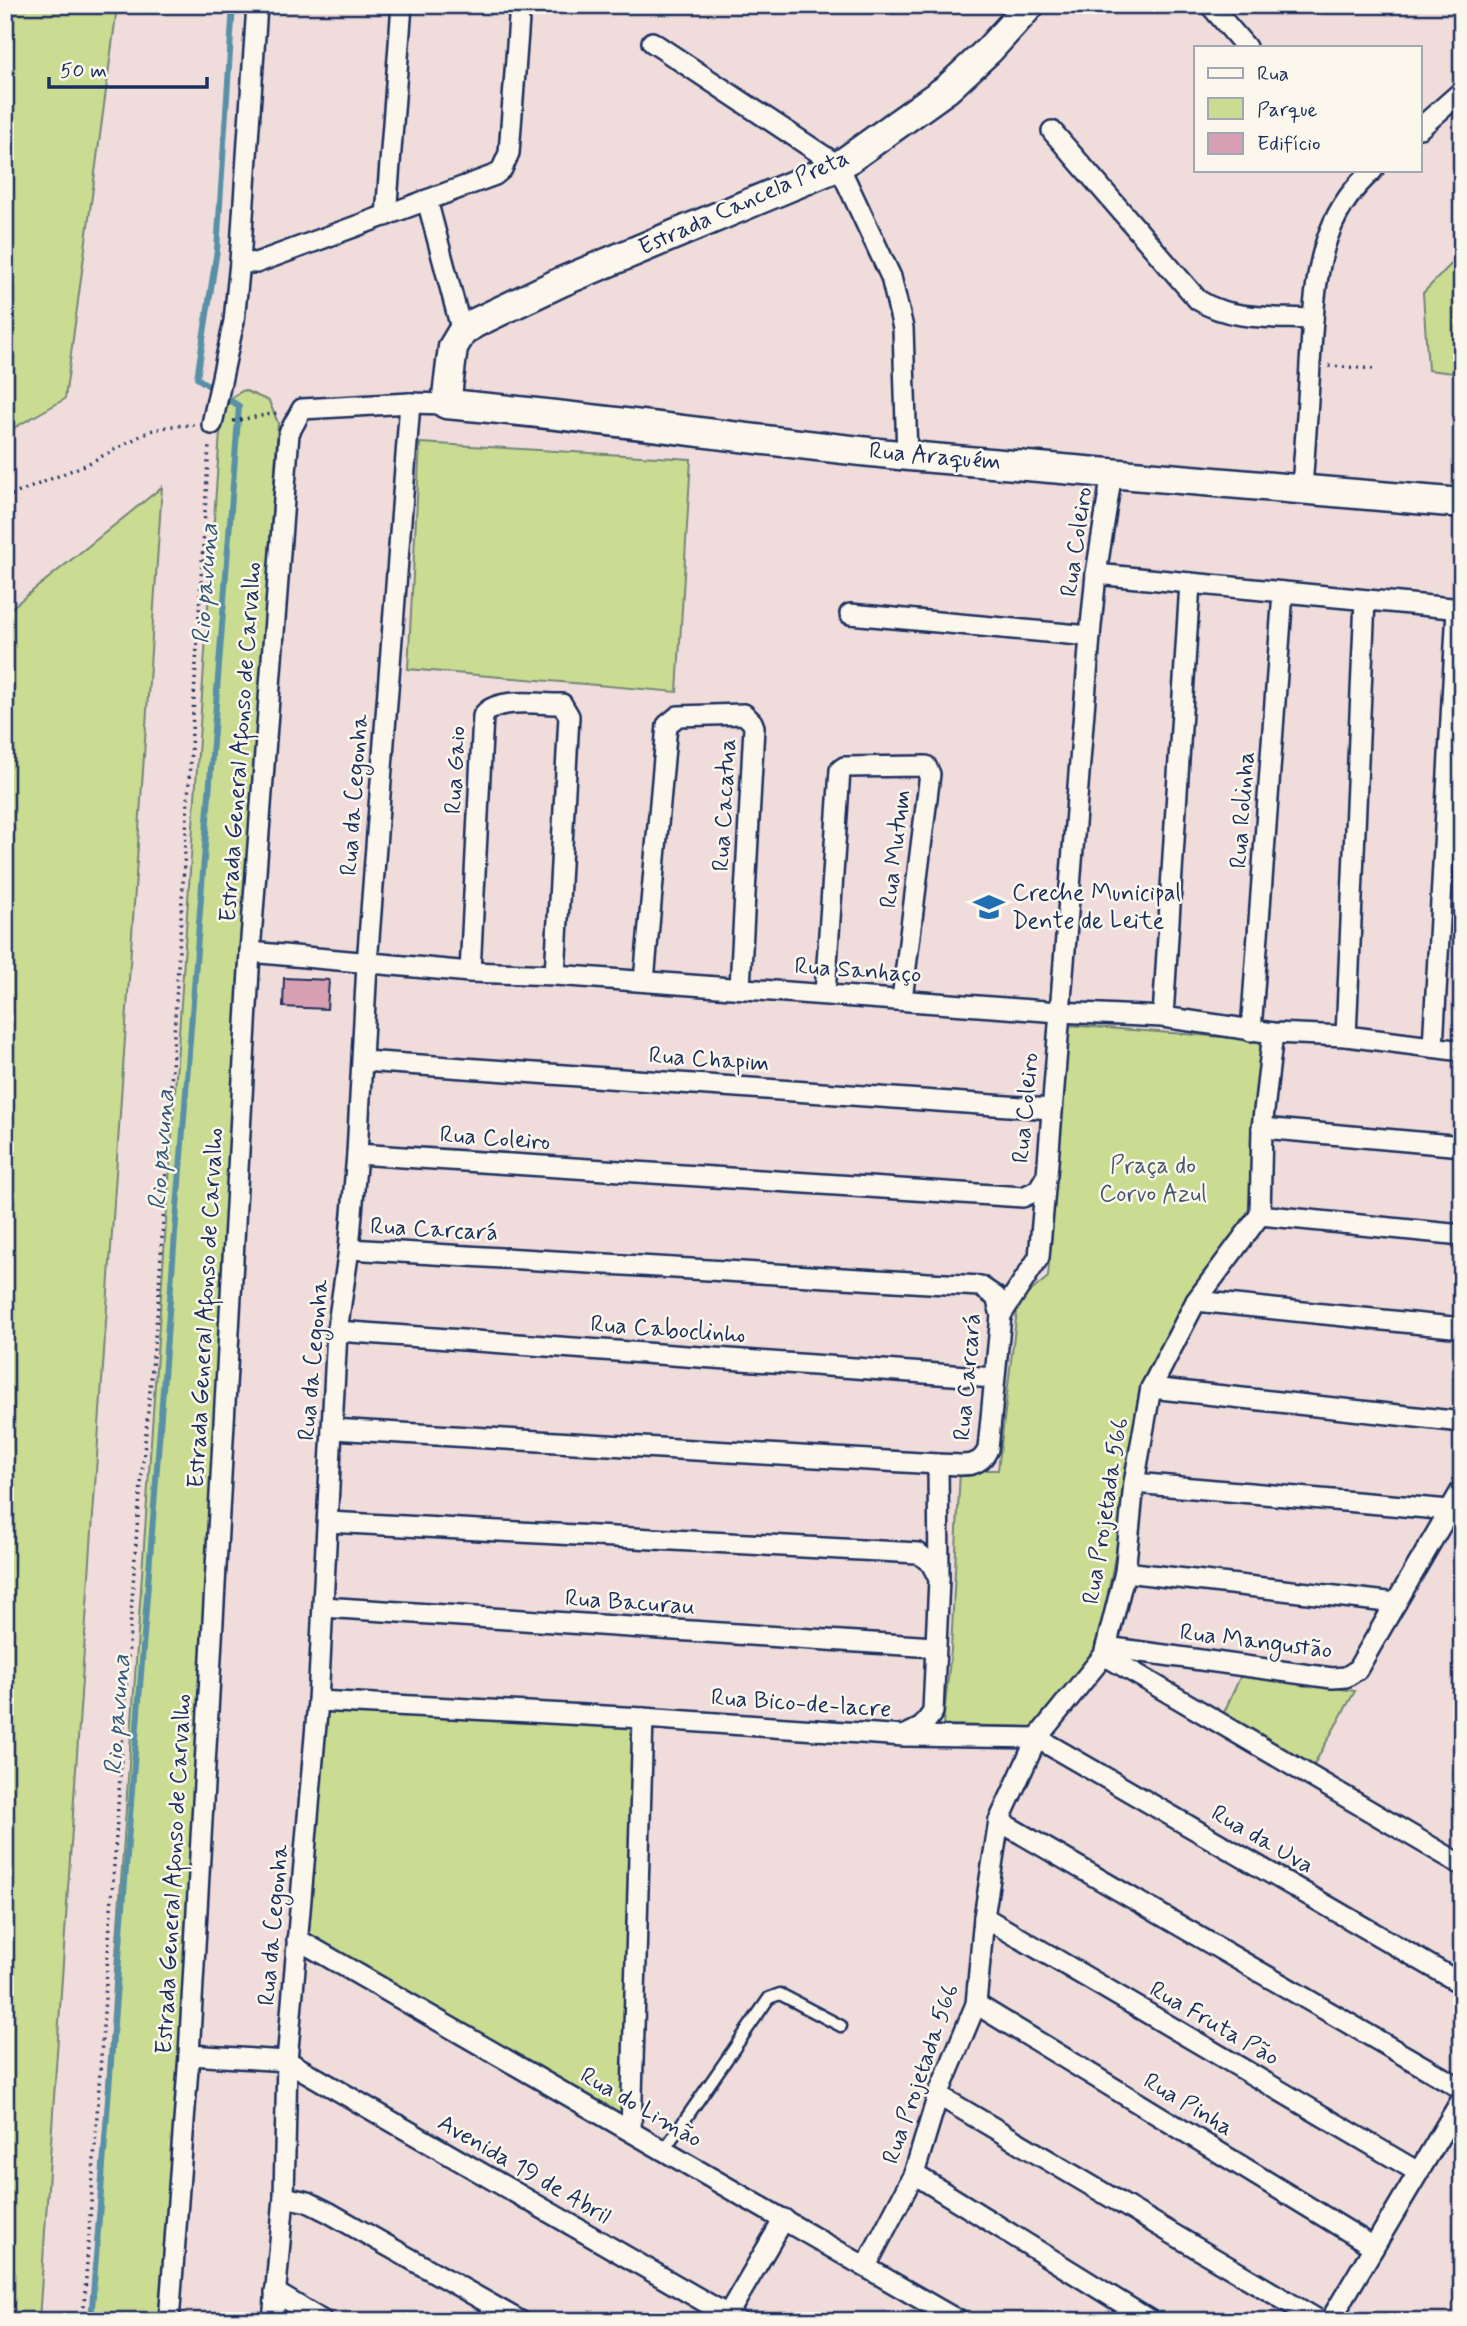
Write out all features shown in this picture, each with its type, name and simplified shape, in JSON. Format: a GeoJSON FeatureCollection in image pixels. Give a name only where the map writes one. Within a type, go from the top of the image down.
{"type":"FeatureCollection","features":[{"type":"Feature","properties":{"kind":"street"},"geometry":{"type":"LineString","coordinates":[[212,424],[234,321],[257,5]]}},
{"type":"Feature","properties":{"kind":"street"},"geometry":{"type":"LineString","coordinates":[[386,216],[402,5]]}},
{"type":"Feature","properties":{"kind":"street"},"geometry":{"type":"LineString","coordinates":[[240,262],[256,263],[495,175],[506,162],[509,153],[520,5]]}},
{"type":"Feature","properties":{"kind":"street","name":"Estrada Cancela Preta"},"geometry":{"type":"LineString","coordinates":[[462,332],[492,313],[561,282],[839,166],[948,88],[989,50],[1031,5]]}},
{"type":"Feature","properties":{"kind":"street"},"geometry":{"type":"LineString","coordinates":[[1210,5],[1245,46]]}},
{"type":"Feature","properties":{"kind":"street"},"geometry":{"type":"LineString","coordinates":[[652,42],[839,166],[891,277],[902,328],[907,456]]}},
{"type":"Feature","properties":{"kind":"street"},"geometry":{"type":"LineString","coordinates":[[1422,126],[1462,91]]}},
{"type":"Feature","properties":{"kind":"street"},"geometry":{"type":"LineString","coordinates":[[1052,131],[1198,300],[1214,310],[1232,314],[1313,319]]}},
{"type":"Feature","properties":{"kind":"street"},"geometry":{"type":"LineString","coordinates":[[1302,488],[1313,319],[1323,250],[1331,229],[1361,174]]}},
{"type":"Feature","properties":{"kind":"street"},"geometry":{"type":"LineString","coordinates":[[427,200],[462,332],[453,347],[446,404]]}},
{"type":"Feature","properties":{"kind":"street"},"geometry":{"type":"LineString","coordinates":[[302,409],[410,403]]}},
{"type":"Feature","properties":{"kind":"street","name":"Rua Araquém"},"geometry":{"type":"LineString","coordinates":[[410,403],[524,411],[907,456],[1462,503]]}},
{"type":"Feature","properties":{"kind":"street","name":"Rua da Cegonha"},"geometry":{"type":"LineString","coordinates":[[273,2321],[284,2197],[287,2061],[318,1701],[337,1331],[349,1249],[357,1154],[367,964],[410,403]]}},
{"type":"Feature","properties":{"kind":"street","name":"Estrada General Afonso de Carvalho"},"geometry":{"type":"LineString","coordinates":[[169,2321],[189,2055],[250,952],[289,433],[302,409]]}},
{"type":"Feature","properties":{"kind":"street","name":"Rua Coleiro"},"geometry":{"type":"LineString","coordinates":[[357,1154],[1023,1197],[1038,1190],[1047,1175],[1090,636],[1111,473]]}},
{"type":"Feature","properties":{"kind":"street"},"geometry":{"type":"LineString","coordinates":[[1096,575],[1459,609],[1433,1047]]}},
{"type":"Feature","properties":{"kind":"street"},"geometry":{"type":"LineString","coordinates":[[1163,1017],[1190,583]]}},
{"type":"Feature","properties":{"kind":"street","name":"Rua Rolinha"},"geometry":{"type":"LineString","coordinates":[[1251,1031],[1283,592]]}},
{"type":"Feature","properties":{"kind":"street"},"geometry":{"type":"LineString","coordinates":[[1346,1036],[1365,600]]}},
{"type":"Feature","properties":{"kind":"street"},"geometry":{"type":"LineString","coordinates":[[850,614],[1090,636]]}},
{"type":"Feature","properties":{"kind":"street","name":"Rua Gaio"},"geometry":{"type":"LineString","coordinates":[[470,972],[483,716],[499,704],[562,704],[569,716],[555,975]]}},
{"type":"Feature","properties":{"kind":"street","name":"Rua Cacatua"},"geometry":{"type":"LineString","coordinates":[[644,981],[667,725],[678,716],[744,715],[754,727],[740,987]]}},
{"type":"Feature","properties":{"kind":"street","name":"Rua Mutum"},"geometry":{"type":"LineString","coordinates":[[825,993],[840,769],[926,766],[930,774],[902,999]]}},
{"type":"Feature","properties":{"kind":"street","name":"Rua Sanhaço"},"geometry":{"type":"LineString","coordinates":[[250,952],[470,972],[740,987],[1059,1012],[1163,1017],[1251,1031],[1346,1036],[1462,1051]]}},
{"type":"Feature","properties":{"kind":"street"},"geometry":{"type":"LineString","coordinates":[[1273,1033],[1262,1128],[1260,1215],[1462,1235]]}},
{"type":"Feature","properties":{"kind":"street","name":"Rua Chapim"},"geometry":{"type":"LineString","coordinates":[[363,1060],[1051,1109]]}},
{"type":"Feature","properties":{"kind":"street"},"geometry":{"type":"LineString","coordinates":[[1262,1128],[1462,1146]]}},
{"type":"Feature","properties":{"kind":"street"},"geometry":{"type":"LineString","coordinates":[[1001,1315],[1039,1257],[1047,1175]]}},
{"type":"Feature","properties":{"kind":"street","name":"Rua Projetada 566"},"geometry":{"type":"LineString","coordinates":[[866,2266],[915,2174],[938,2095],[976,2004],[984,1917],[999,1821],[1037,1738],[1105,1651],[1125,1572],[1134,1483],[1151,1388],[1196,1301],[1260,1215]]}},
{"type":"Feature","properties":{"kind":"street","name":"Rua Carcará"},"geometry":{"type":"LineString","coordinates":[[332,1429],[938,1464],[977,1464],[983,1460],[988,1449],[1001,1315],[996,1297],[980,1286],[349,1249]]}},
{"type":"Feature","properties":{"kind":"street"},"geometry":{"type":"LineString","coordinates":[[1196,1301],[1462,1328]]}},
{"type":"Feature","properties":{"kind":"street","name":"Rua Caboclinho"},"geometry":{"type":"LineString","coordinates":[[337,1331],[994,1378]]}},
{"type":"Feature","properties":{"kind":"street"},"geometry":{"type":"LineString","coordinates":[[1151,1388],[1462,1422]]}},
{"type":"Feature","properties":{"kind":"street","name":"Rua Bico-de-lacre"},"geometry":{"type":"LineString","coordinates":[[318,1701],[643,1718],[904,1736],[922,1727],[933,1712],[939,1579],[938,1464]]}},
{"type":"Feature","properties":{"kind":"street"},"geometry":{"type":"LineString","coordinates":[[1134,1483],[1450,1510]]}},
{"type":"Feature","properties":{"kind":"street","name":"Rua Mangustão"},"geometry":{"type":"LineString","coordinates":[[1105,1651],[1332,1678],[1346,1677],[1357,1670],[1462,1489]]}},
{"type":"Feature","properties":{"kind":"street"},"geometry":{"type":"LineString","coordinates":[[328,1522],[918,1553],[931,1563],[939,1579]]}},
{"type":"Feature","properties":{"kind":"street"},"geometry":{"type":"LineString","coordinates":[[1125,1572],[1396,1603]]}},
{"type":"Feature","properties":{"kind":"street","name":"Rua Bacurau"},"geometry":{"type":"LineString","coordinates":[[323,1607],[934,1647]]}},
{"type":"Feature","properties":{"kind":"street"},"geometry":{"type":"LineString","coordinates":[[1105,1651],[1462,1865]]}},
{"type":"Feature","properties":{"kind":"street"},"geometry":{"type":"LineString","coordinates":[[631,2131],[643,1718]]}},
{"type":"Feature","properties":{"kind":"street"},"geometry":{"type":"LineString","coordinates":[[904,1736],[1037,1738]]}},
{"type":"Feature","properties":{"kind":"street","name":"Rua da Uva"},"geometry":{"type":"LineString","coordinates":[[1037,1738],[1462,1984]]}},
{"type":"Feature","properties":{"kind":"street"},"geometry":{"type":"LineString","coordinates":[[999,1821],[1462,2089]]}},
{"type":"Feature","properties":{"kind":"street","name":"Rua Fruta Pão"},"geometry":{"type":"LineString","coordinates":[[984,1917],[1418,2172]]}},
{"type":"Feature","properties":{"kind":"street","name":"Rua do Limão"},"geometry":{"type":"LineString","coordinates":[[297,1939],[960,2321]]}},
{"type":"Feature","properties":{"kind":"street","name":"Rua Pinha"},"geometry":{"type":"LineString","coordinates":[[976,2004],[1374,2247]]}},
{"type":"Feature","properties":{"kind":"street"},"geometry":{"type":"LineString","coordinates":[[189,2055],[287,2061]]}},
{"type":"Feature","properties":{"kind":"street","name":"Avenida 19 de Abril"},"geometry":{"type":"LineString","coordinates":[[287,2061],[729,2319]]}},
{"type":"Feature","properties":{"kind":"street"},"geometry":{"type":"LineString","coordinates":[[938,2095],[1320,2321]]}},
{"type":"Feature","properties":{"kind":"street"},"geometry":{"type":"LineString","coordinates":[[1330,2321],[1462,2099]]}},
{"type":"Feature","properties":{"kind":"street"},"geometry":{"type":"LineString","coordinates":[[915,2174],[1151,2321]]}},
{"type":"Feature","properties":{"kind":"street"},"geometry":{"type":"LineString","coordinates":[[284,2197],[328,2212],[520,2321]]}},
{"type":"Feature","properties":{"kind":"street"},"geometry":{"type":"LineString","coordinates":[[729,2319],[784,2219]]}},
{"type":"Feature","properties":{"kind":"street"},"geometry":{"type":"LineString","coordinates":[[275,2292],[323,2321]]}},
{"type":"Feature","properties":{"kind":"lane"},"geometry":{"type":"LineString","coordinates":[[664,2150],[769,1998],[780,1994],[841,2026]]}},
{"type":"Feature","properties":{"kind":"path"},"geometry":{"type":"LineString","coordinates":[[1310,364],[1376,369]]}},
{"type":"Feature","properties":{"kind":"path"},"geometry":{"type":"LineString","coordinates":[[5,498],[87,464],[150,431],[302,409]]}},
{"type":"Feature","properties":{"kind":"path"},"geometry":{"type":"LineString","coordinates":[[83,2321],[137,1527],[158,1305],[212,424]]}},
{"type":"Feature","properties":{"kind":"green space"},"geometry":{"type":"Polygon","coordinates":[[[5,5],[104,5],[116,15],[65,399],[5,433],[5,5]]]}},
{"type":"Feature","properties":{"kind":"green space"},"geometry":{"type":"Polygon","coordinates":[[[1462,253],[1462,374],[1428,370],[1423,293],[1462,253]]]}},
{"type":"Feature","properties":{"kind":"green space"},"geometry":{"type":"Polygon","coordinates":[[[244,390],[269,401],[278,423],[244,951],[181,2050],[159,2321],[91,2321],[221,417],[233,396],[244,390]]]}},
{"type":"Feature","properties":{"kind":"green space"},"geometry":{"type":"Polygon","coordinates":[[[420,443],[691,459],[677,692],[408,669],[420,443]]]}},
{"type":"Feature","properties":{"kind":"green space"},"geometry":{"type":"Polygon","coordinates":[[[162,487],[39,2321],[5,2321],[5,613],[162,487]]]}},
{"type":"Feature","properties":{"kind":"green space","name":"Praça do Corvo Azul"},"geometry":{"type":"Polygon","coordinates":[[[1067,1025],[1262,1040],[1249,1209],[1231,1241],[1178,1313],[1140,1387],[1126,1467],[1118,1541],[1099,1640],[1092,1655],[1035,1727],[943,1725],[951,1650],[960,1470],[998,1470],[1018,1302],[1048,1277],[1067,1025]]]}},
{"type":"Feature","properties":{"kind":"green space"},"geometry":{"type":"Polygon","coordinates":[[[1241,1675],[1355,1691],[1309,1773],[1220,1721],[1241,1675]]]}},
{"type":"Feature","properties":{"kind":"green space"},"geometry":{"type":"Polygon","coordinates":[[[324,1704],[639,1722],[624,2121],[303,1937],[324,1704]]]}},
{"type":"Feature","properties":{"kind":"building"},"geometry":{"type":"Polygon","coordinates":[[[284,978],[329,980],[327,1009],[283,1007],[284,978]]]}},
{"type":"Feature","properties":{"kind":"waterway","name":"Rio pavuna"},"geometry":{"type":"LineString","coordinates":[[91,2321],[239,406],[197,378],[217,250],[233,5]]}},
{"type":"Feature","properties":{"kind":"place","name":"Creche Municipal Dente de Leite"},"geometry":{"type":"Point","coordinates":[989,907]}}]}
